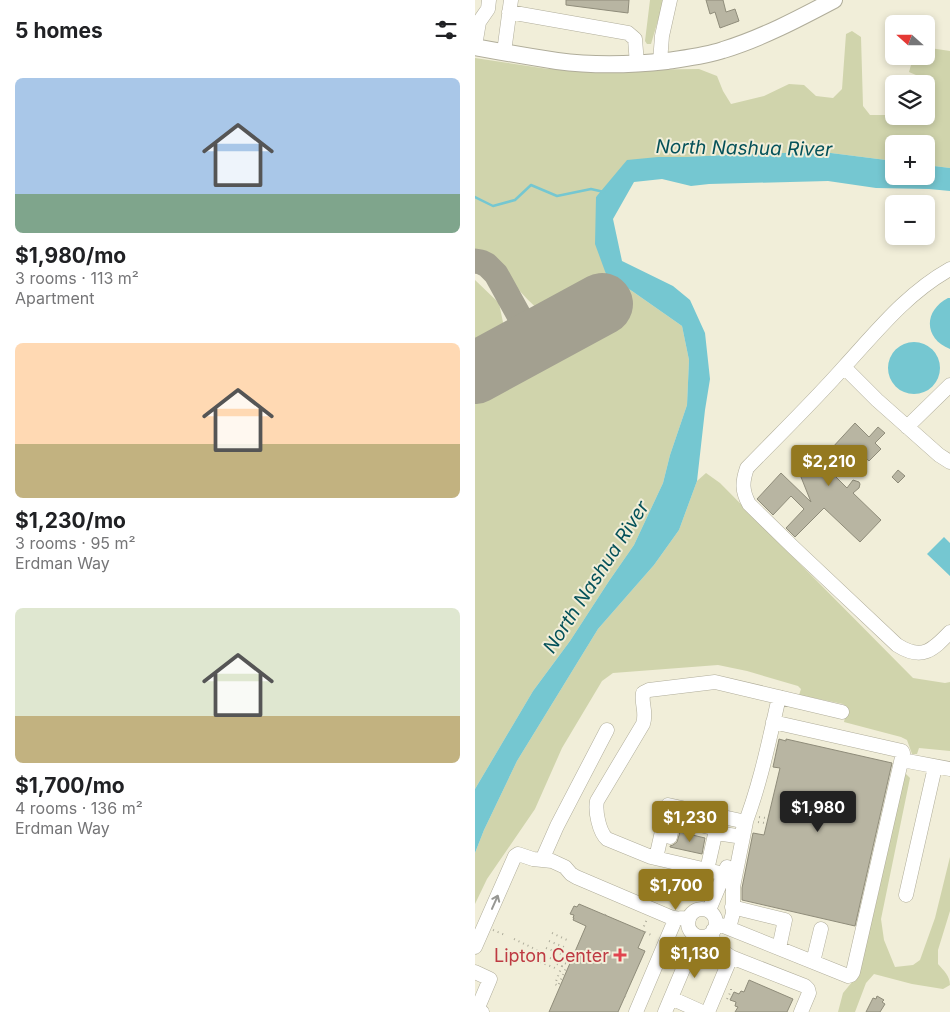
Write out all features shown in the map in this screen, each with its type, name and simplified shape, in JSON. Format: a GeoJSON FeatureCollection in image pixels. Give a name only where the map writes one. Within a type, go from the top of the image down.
{"type":"FeatureCollection","features":[{"type":"Feature","properties":{"kind":"main road"},"geometry":{"type":"LineString","coordinates":[[475,47],[558,61],[594,64],[660,62],[696,57],[745,43],[834,0]]}},
{"type":"Feature","properties":{"kind":"street"},"geometry":{"type":"LineString","coordinates":[[475,47],[480,12],[488,9],[489,0]]}},
{"type":"Feature","properties":{"kind":"street"},"geometry":{"type":"LineString","coordinates":[[660,62],[662,36],[671,0]]}},
{"type":"Feature","properties":{"kind":"street"},"geometry":{"type":"LineString","coordinates":[[504,52],[510,6],[628,33],[635,40],[637,64]]}},
{"type":"Feature","properties":{"kind":"street"},"geometry":{"type":"LineString","coordinates":[[950,270],[931,280],[915,293],[876,332],[844,368],[747,468],[743,486],[744,495],[749,504],[897,645],[910,651],[924,652],[937,646],[950,632]]}},
{"type":"Feature","properties":{"kind":"street"},"geometry":{"type":"LineString","coordinates":[[844,368],[939,456],[950,462]]}},
{"type":"Feature","properties":{"kind":"street"},"geometry":{"type":"LineString","coordinates":[[907,427],[950,385]]}},
{"type":"Feature","properties":{"kind":"street"},"geometry":{"type":"LineString","coordinates":[[724,874],[646,855],[602,834],[595,809],[598,798],[643,724],[645,716],[642,699],[643,693],[649,690],[711,681],[842,712]]}},
{"type":"Feature","properties":{"kind":"street"},"geometry":{"type":"LineString","coordinates":[[779,696],[759,782],[742,837],[733,888],[733,913],[712,935],[717,947],[731,956],[807,988],[809,993],[801,1012]]}},
{"type":"Feature","properties":{"kind":"street"},"geometry":{"type":"LineString","coordinates":[[636,1012],[682,920],[696,910],[709,910],[715,917],[719,927],[779,948],[848,976],[851,975],[903,753],[902,751],[773,722]]}},
{"type":"Feature","properties":{"kind":"street"},"geometry":{"type":"LineString","coordinates":[[542,860],[607,730]]}},
{"type":"Feature","properties":{"kind":"street"},"geometry":{"type":"LineString","coordinates":[[902,760],[950,769]]}},
{"type":"Feature","properties":{"kind":"street"},"geometry":{"type":"LineString","coordinates":[[906,895],[928,765]]}},
{"type":"Feature","properties":{"kind":"street"},"geometry":{"type":"LineString","coordinates":[[660,859],[669,805],[746,822]]}},
{"type":"Feature","properties":{"kind":"street"},"geometry":{"type":"LineString","coordinates":[[660,859],[675,820],[716,830],[723,834],[742,837]]}},
{"type":"Feature","properties":{"kind":"street"},"geometry":{"type":"LineString","coordinates":[[707,870],[716,830]]}},
{"type":"Feature","properties":{"kind":"street"},"geometry":{"type":"LineString","coordinates":[[709,910],[742,837]]}},
{"type":"Feature","properties":{"kind":"street"},"geometry":{"type":"LineString","coordinates":[[475,947],[516,854],[521,854],[530,858],[551,861],[563,866],[576,877],[682,920],[689,928],[695,940],[721,956],[731,956]]}},
{"type":"Feature","properties":{"kind":"street"},"geometry":{"type":"LineString","coordinates":[[732,907],[784,919],[779,948]]}},
{"type":"Feature","properties":{"kind":"street"},"geometry":{"type":"LineString","coordinates":[[665,1012],[695,940],[702,936],[707,936],[719,927]]}},
{"type":"Feature","properties":{"kind":"street"},"geometry":{"type":"LineString","coordinates":[[813,962],[821,929]]}},
{"type":"Feature","properties":{"kind":"street"},"geometry":{"type":"LineString","coordinates":[[708,1012],[731,956]]}},
{"type":"Feature","properties":{"kind":"street"},"geometry":{"type":"LineString","coordinates":[[475,972],[490,979],[479,1005],[479,1009],[482,1012]]}},
{"type":"Feature","properties":{"kind":"street"},"geometry":{"type":"LineString","coordinates":[[671,998],[702,1012]]}},
{"type":"Feature","properties":{"kind":"path"},"geometry":{"type":"LineString","coordinates":[[605,915],[607,911]]}},
{"type":"Feature","properties":{"kind":"path"},"geometry":{"type":"LineString","coordinates":[[644,925],[643,932],[653,936]]}},
{"type":"Feature","properties":{"kind":"path"},"geometry":{"type":"LineString","coordinates":[[552,934],[567,940]]}},
{"type":"Feature","properties":{"kind":"path"},"geometry":{"type":"LineString","coordinates":[[514,940],[537,950]]}},
{"type":"Feature","properties":{"kind":"path"},"geometry":{"type":"LineString","coordinates":[[549,940],[564,947]]}},
{"type":"Feature","properties":{"kind":"path"},"geometry":{"type":"LineString","coordinates":[[546,948],[561,954]]}},
{"type":"Feature","properties":{"kind":"path"},"geometry":{"type":"LineString","coordinates":[[550,958],[565,968]]}},
{"type":"Feature","properties":{"kind":"path"},"geometry":{"type":"LineString","coordinates":[[540,962],[555,968]]}},
{"type":"Feature","properties":{"kind":"path"},"geometry":{"type":"LineString","coordinates":[[565,968],[558,986],[555,984],[565,968]]}},
{"type":"Feature","properties":{"kind":"green space"},"geometry":{"type":"Polygon","coordinates":[[[650,0],[664,0],[651,44],[647,44],[645,41],[650,0]]]}},
{"type":"Feature","properties":{"kind":"green space"},"geometry":{"type":"Polygon","coordinates":[[[852,31],[861,37],[863,106],[870,115],[885,115],[885,125],[935,125],[935,75],[916,75],[909,72],[911,65],[935,65],[935,49],[950,51],[950,168],[935,166],[935,135],[885,135],[885,160],[823,152],[658,157],[596,197],[606,274],[682,326],[689,360],[687,405],[670,455],[663,483],[634,545],[570,641],[533,691],[475,789],[475,398],[614,321],[592,284],[541,312],[519,290],[499,265],[489,257],[475,254],[475,58],[548,69],[699,69],[717,76],[731,104],[764,96],[789,84],[804,85],[816,96],[833,98],[842,89],[846,34],[852,31]]]}},
{"type":"Feature","properties":{"kind":"green space"},"geometry":{"type":"Polygon","coordinates":[[[475,280],[499,303],[505,332],[475,349],[475,280]]]}},
{"type":"Feature","properties":{"kind":"green space"},"geometry":{"type":"Polygon","coordinates":[[[706,473],[720,483],[913,678],[945,683],[950,682],[950,751],[919,748],[917,754],[912,754],[907,740],[901,737],[844,722],[847,708],[843,704],[799,695],[801,689],[798,686],[747,671],[718,665],[613,673],[602,681],[562,748],[535,809],[487,879],[475,904],[475,853],[517,761],[598,629],[654,565],[679,530],[697,481],[706,473]]]}},
{"type":"Feature","properties":{"kind":"green space"},"geometry":{"type":"Polygon","coordinates":[[[906,774],[910,778],[881,919],[884,940],[895,967],[913,965],[920,960],[935,918],[950,857],[950,911],[938,950],[938,964],[948,976],[950,985],[943,989],[912,984],[874,974],[866,983],[855,1012],[838,1012],[843,993],[857,976],[906,774]]]}},
{"type":"Feature","properties":{"kind":"water"},"geometry":{"type":"Polygon","coordinates":[[[823,152],[885,160],[885,185],[935,185],[935,166],[950,168],[950,191],[876,188],[828,181],[691,186],[662,179],[634,182],[613,219],[622,261],[673,286],[690,300],[705,333],[710,379],[697,481],[679,530],[654,565],[598,629],[517,761],[475,853],[475,789],[533,691],[570,641],[634,545],[663,483],[670,455],[687,405],[689,360],[682,326],[606,274],[595,244],[596,197],[627,160],[823,152]]]}},
{"type":"Feature","properties":{"kind":"water"},"geometry":{"type":"Polygon","coordinates":[[[950,298],[950,349],[935,339],[930,325],[934,310],[950,298]]]}},
{"type":"Feature","properties":{"kind":"water"},"geometry":{"type":"Polygon","coordinates":[[[914,342],[928,346],[936,354],[940,368],[936,382],[928,390],[914,394],[900,390],[892,382],[888,368],[892,354],[900,346],[914,342]]]}},
{"type":"Feature","properties":{"kind":"water"},"geometry":{"type":"Polygon","coordinates":[[[944,537],[950,543],[950,576],[927,554],[944,537]]]}},
{"type":"Feature","properties":{"kind":"building"},"geometry":{"type":"Polygon","coordinates":[[[566,0],[629,0],[628,13],[566,5],[566,0]]]}},
{"type":"Feature","properties":{"kind":"building"},"geometry":{"type":"Polygon","coordinates":[[[706,0],[723,0],[726,12],[735,9],[739,21],[720,28],[715,12],[710,14],[706,0]]]}},
{"type":"Feature","properties":{"kind":"building"},"geometry":{"type":"Polygon","coordinates":[[[855,423],[869,437],[878,427],[885,433],[875,443],[881,449],[869,461],[858,451],[835,476],[847,488],[853,480],[859,482],[859,488],[853,493],[881,520],[860,542],[824,508],[795,537],[786,528],[804,509],[791,496],[773,515],[757,499],[781,473],[811,502],[799,472],[800,464],[809,458],[815,458],[820,461],[855,423]]]}},
{"type":"Feature","properties":{"kind":"building"},"geometry":{"type":"Polygon","coordinates":[[[898,470],[905,476],[898,483],[892,477],[898,470]]]}},
{"type":"Feature","properties":{"kind":"building"},"geometry":{"type":"Polygon","coordinates":[[[779,739],[892,763],[855,926],[742,900],[742,888],[753,833],[764,835],[780,768],[773,767],[779,739]]]}},
{"type":"Feature","properties":{"kind":"building"},"geometry":{"type":"Polygon","coordinates":[[[680,832],[705,838],[702,854],[670,847],[677,842],[680,832]]]}},
{"type":"Feature","properties":{"kind":"building"},"geometry":{"type":"Polygon","coordinates":[[[579,904],[645,932],[638,948],[645,951],[618,1012],[549,1012],[586,926],[573,920],[574,915],[570,914],[574,906],[577,907],[579,904]]]}},
{"type":"Feature","properties":{"kind":"building"},"geometry":{"type":"Polygon","coordinates":[[[749,980],[793,999],[787,1012],[735,1012],[738,1007],[735,1006],[736,1002],[730,1000],[734,992],[739,994],[741,991],[744,992],[749,980]]]}},
{"type":"Feature","properties":{"kind":"building"},"geometry":{"type":"Polygon","coordinates":[[[877,996],[884,1000],[882,1002],[885,1004],[880,1012],[866,1012],[873,998],[876,999],[877,996]]]}},
{"type":"Feature","properties":{"kind":"waterway"},"geometry":{"type":"LineString","coordinates":[[475,197],[493,206],[515,200],[531,185],[557,196],[591,189],[604,192]]}},
{"type":"Feature","properties":{"kind":"taxiway"},"geometry":{"type":"LineString","coordinates":[[475,261],[487,265],[496,274],[521,319],[523,330],[521,339],[508,355]]}},
{"type":"Feature","properties":{"kind":"runway"},"geometry":{"type":"LineString","coordinates":[[475,373],[602,304]]}},
{"type":"Feature","properties":{"kind":"place","name":"Lipton Center"},"geometry":{"type":"Point","coordinates":[620,955]}},
{"type":"Feature","properties":{"kind":"water label","name":"North Nashua River"},"geometry":{"type":"Point","coordinates":[744,148]}},
{"type":"Feature","properties":{"kind":"water label","name":"North Nashua River"},"geometry":{"type":"Point","coordinates":[596,577]}}]}
